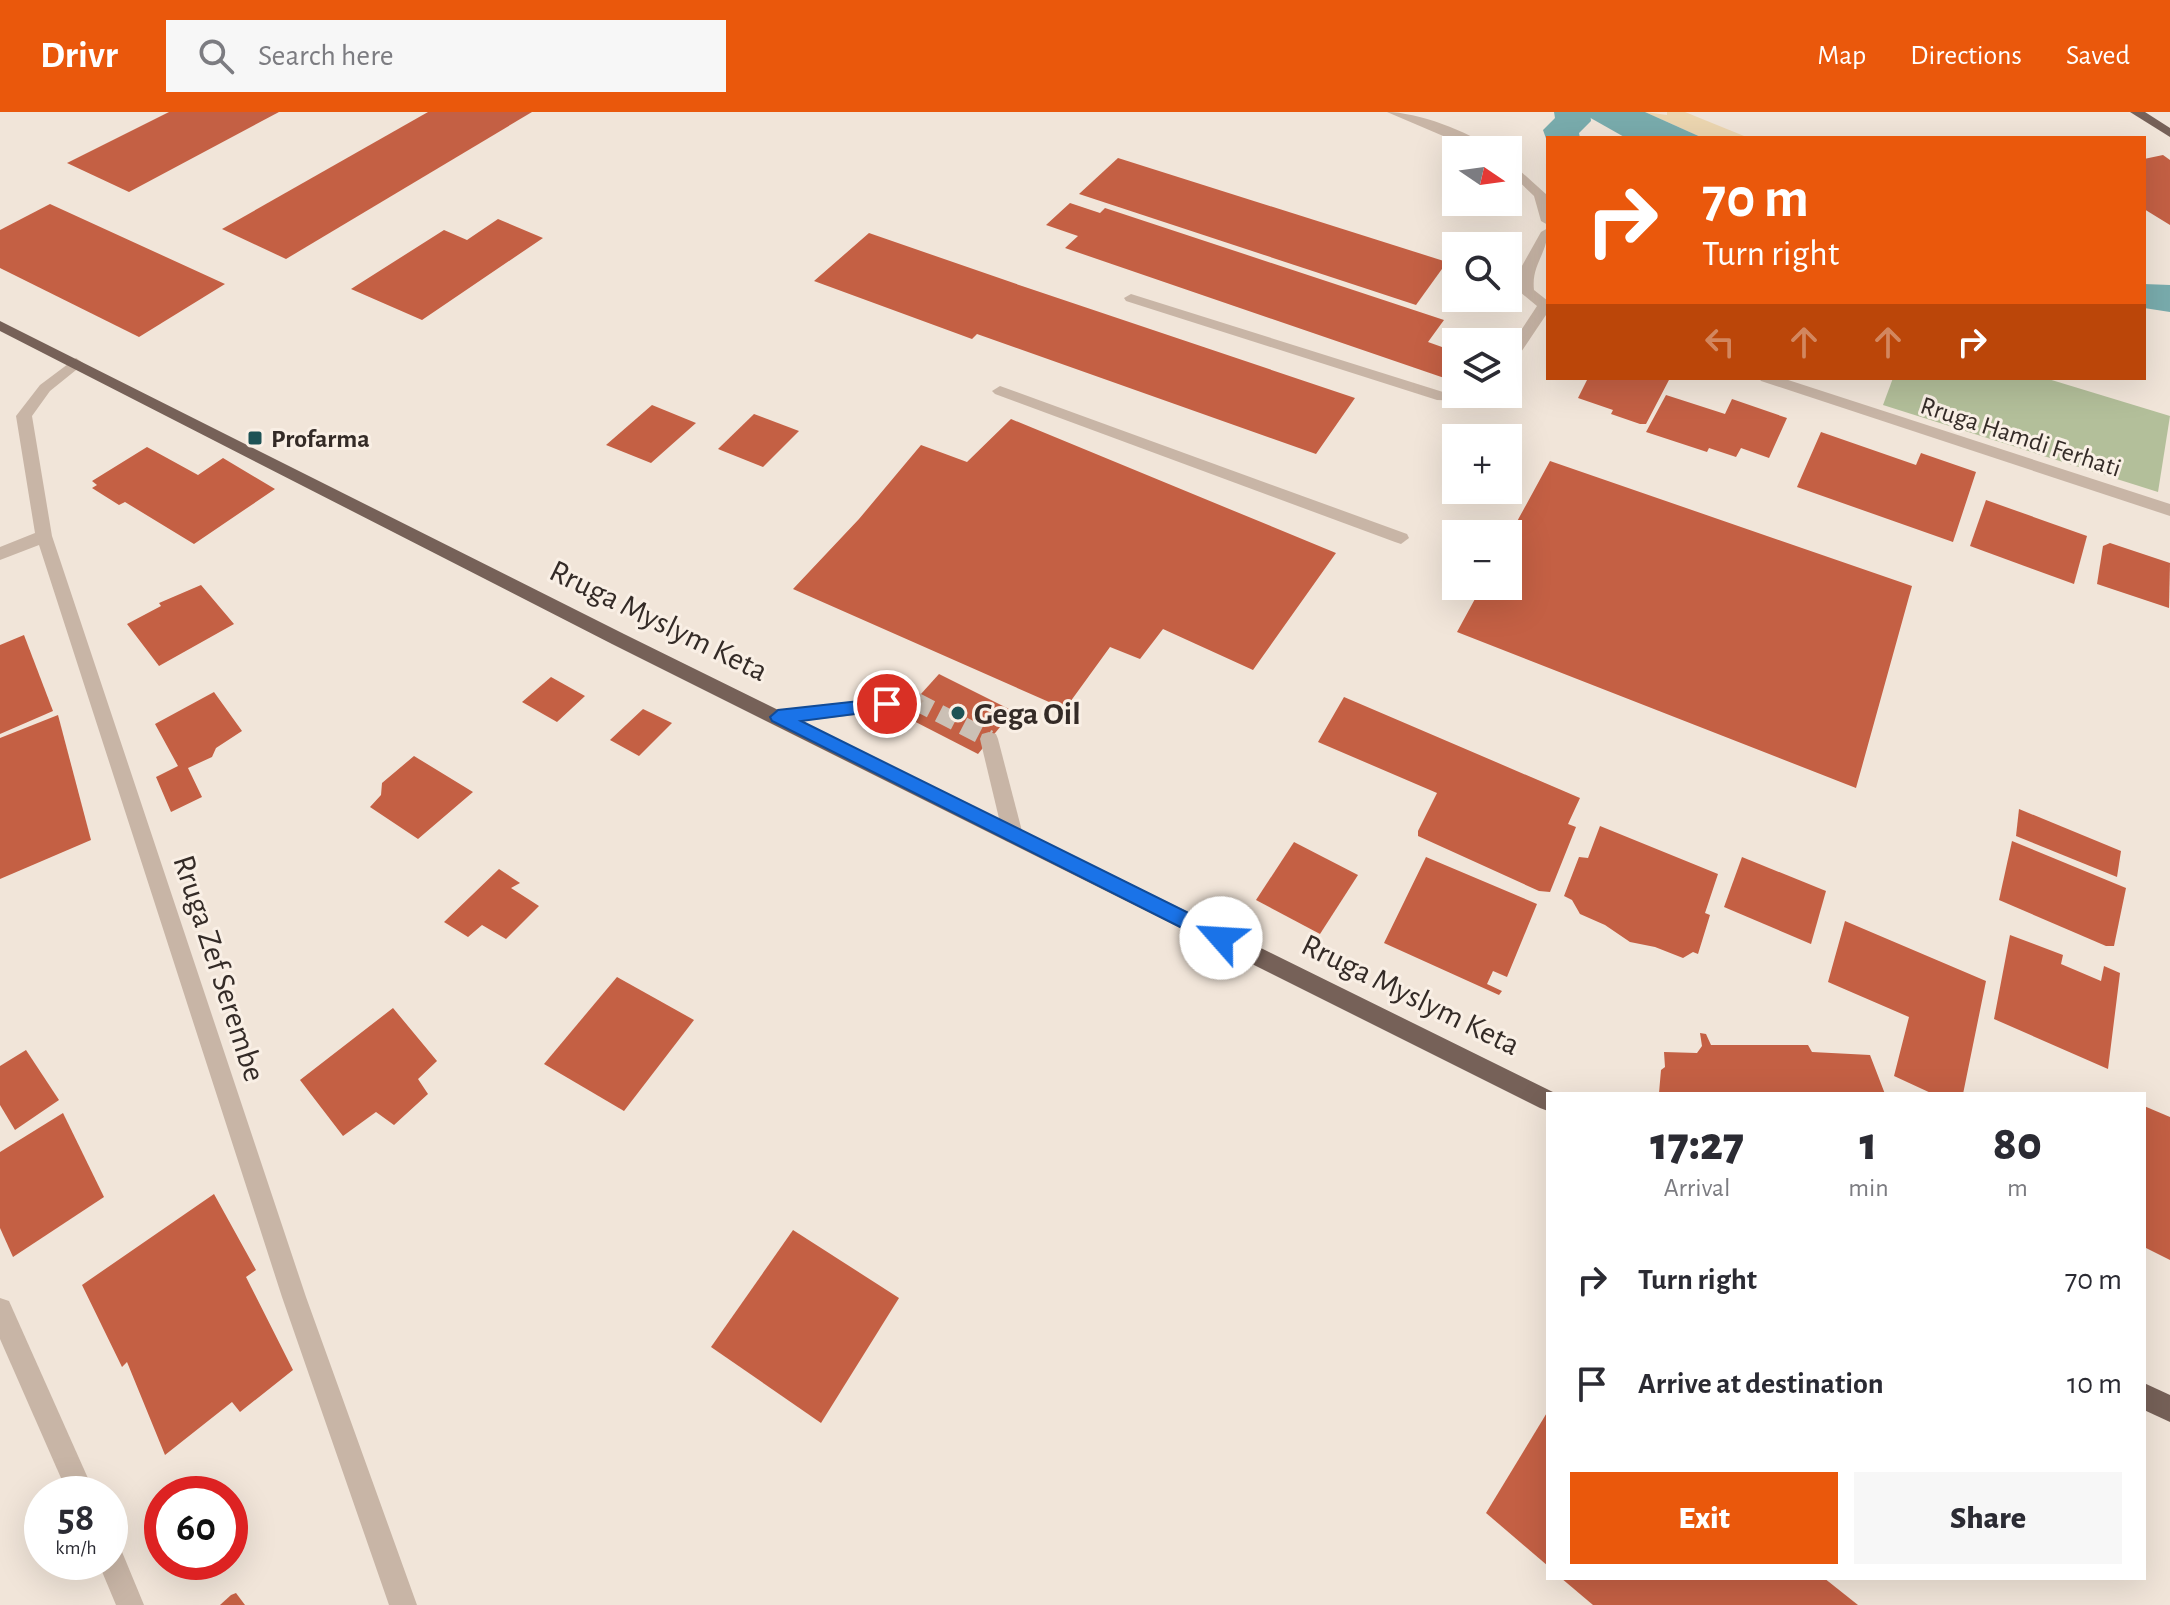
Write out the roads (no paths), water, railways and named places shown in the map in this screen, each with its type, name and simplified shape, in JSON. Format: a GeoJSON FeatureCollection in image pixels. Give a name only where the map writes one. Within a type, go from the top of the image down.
{"type":"FeatureCollection","features":[{"type":"Feature","properties":{"kind":"main road"},"geometry":{"type":"LineString","coordinates":[[2136,112],[2170,133]]}},
{"type":"Feature","properties":{"kind":"main road","name":"Rruga Myslym Keta"},"geometry":{"type":"LineString","coordinates":[[0,325],[460,560],[1546,1099]]}},
{"type":"Feature","properties":{"kind":"main road"},"geometry":{"type":"LineString","coordinates":[[2146,1397],[2170,1409]]}},
{"type":"Feature","properties":{"kind":"street"},"geometry":{"type":"LineString","coordinates":[[1393,112],[1457,136]]}},
{"type":"Feature","properties":{"kind":"street"},"geometry":{"type":"LineString","coordinates":[[1522,178],[1540,195],[1546,214]]}},
{"type":"Feature","properties":{"kind":"street"},"geometry":{"type":"LineString","coordinates":[[1522,341],[1546,308],[1527,292],[1525,273],[1546,236]]}},
{"type":"Feature","properties":{"kind":"street"},"geometry":{"type":"LineString","coordinates":[[1131,298],[1442,397]]}},
{"type":"Feature","properties":{"kind":"street","name":"Rruga Zef Serembe"},"geometry":{"type":"LineString","coordinates":[[76,363],[45,388],[24,416],[44,536],[294,1297],[403,1605]]}},
{"type":"Feature","properties":{"kind":"street","name":"Rruga Hamdi Ferhati"},"geometry":{"type":"LineString","coordinates":[[1772,380],[2170,510]]}},
{"type":"Feature","properties":{"kind":"street"},"geometry":{"type":"LineString","coordinates":[[1000,391],[1401,538]]}},
{"type":"Feature","properties":{"kind":"street"},"geometry":{"type":"LineString","coordinates":[[0,554],[44,536]]}},
{"type":"Feature","properties":{"kind":"street"},"geometry":{"type":"LineString","coordinates":[[778,717],[915,701]]}},
{"type":"Feature","properties":{"kind":"street"},"geometry":{"type":"LineString","coordinates":[[989,739],[1013,835]]}},
{"type":"Feature","properties":{"kind":"street"},"geometry":{"type":"LineString","coordinates":[[0,1310],[74,1476]]}},
{"type":"Feature","properties":{"kind":"street"},"geometry":{"type":"LineString","coordinates":[[120,1580],[130,1605]]}},
{"type":"Feature","properties":{"kind":"water"},"geometry":{"type":"Polygon","coordinates":[[[1580,112],[1645,112],[1699,136],[1622,136],[1580,112]]]}},
{"type":"Feature","properties":{"kind":"water"},"geometry":{"type":"Polygon","coordinates":[[[2146,284],[2170,285],[2170,312],[2146,308],[2146,284]]]}},
{"type":"Feature","properties":{"kind":"waterway"},"geometry":{"type":"LineString","coordinates":[[1562,136],[1561,130],[1573,121],[1572,112]]}},
{"type":"Feature","properties":{"kind":"tunnel"},"geometry":{"type":"LineString","coordinates":[[915,701],[989,739]]}},
{"type":"Feature","properties":{"kind":"place","name":"Profarma"},"geometry":{"type":"Point","coordinates":[255,438]}},
{"type":"Feature","properties":{"kind":"place","name":"Gega Oil"},"geometry":{"type":"Point","coordinates":[958,713]}}]}
